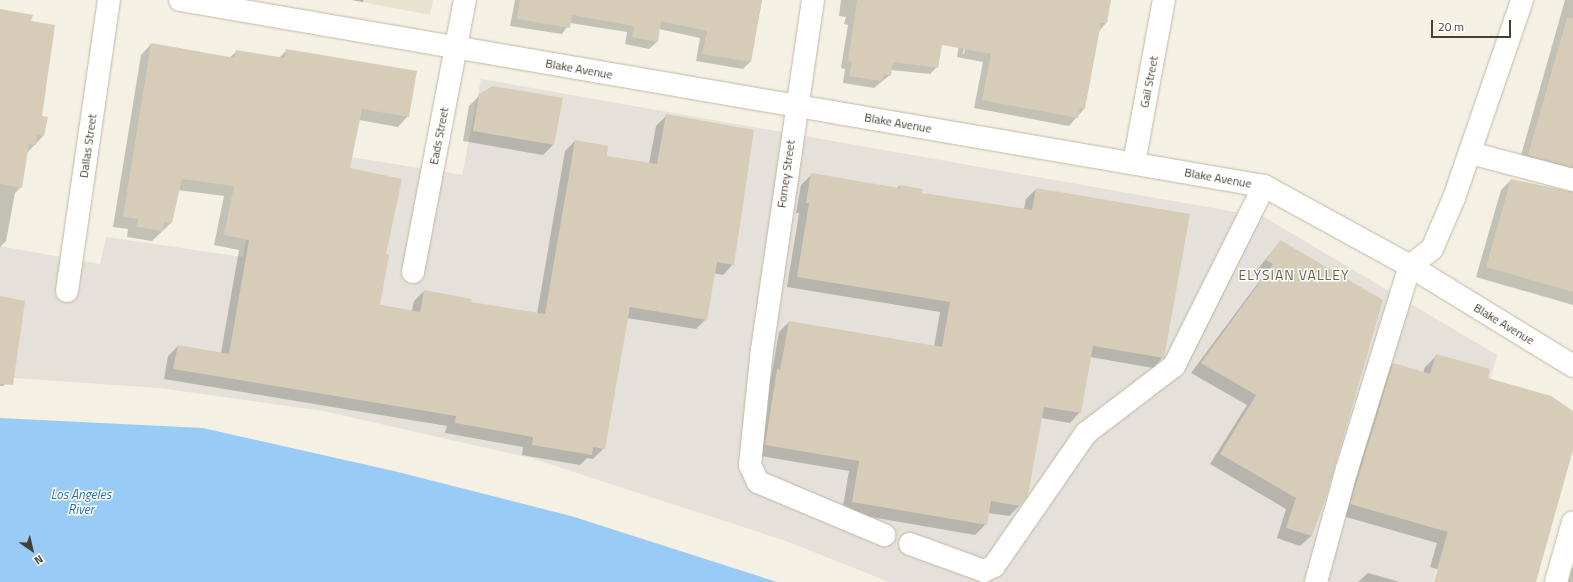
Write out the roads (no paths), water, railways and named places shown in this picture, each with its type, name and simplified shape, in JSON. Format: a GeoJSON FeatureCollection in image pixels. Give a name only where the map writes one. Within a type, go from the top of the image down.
{"type":"FeatureCollection","features":[{"type":"Feature","properties":{"kind":"street","name":"Dallas Street"},"geometry":{"type":"LineString","coordinates":[[67,291],[110,0]]}},
{"type":"Feature","properties":{"kind":"street","name":"Blake Avenue"},"geometry":{"type":"LineString","coordinates":[[180,0],[456,49],[1264,186],[1410,266],[1573,366]]}},
{"type":"Feature","properties":{"kind":"street","name":"Eads Street"},"geometry":{"type":"LineString","coordinates":[[413,272],[465,0]]}},
{"type":"Feature","properties":{"kind":"street","name":"Forney Street"},"geometry":{"type":"LineString","coordinates":[[813,0],[796,106],[762,349],[750,464],[758,482],[884,535]]}},
{"type":"Feature","properties":{"kind":"street","name":"Gail Street"},"geometry":{"type":"LineString","coordinates":[[1134,164],[1164,0]]}},
{"type":"Feature","properties":{"kind":"street"},"geometry":{"type":"LineString","coordinates":[[1316,582],[1347,469],[1410,266],[1432,249],[1470,153],[1522,0]]}},
{"type":"Feature","properties":{"kind":"street"},"geometry":{"type":"LineString","coordinates":[[1470,153],[1573,180]]}},
{"type":"Feature","properties":{"kind":"street"},"geometry":{"type":"LineString","coordinates":[[910,544],[984,571],[994,566],[1086,433],[1174,366],[1264,186]]}},
{"type":"Feature","properties":{"kind":"street"},"geometry":{"type":"LineString","coordinates":[[1556,582],[1573,522]]}},
{"type":"Feature","properties":{"kind":"water","name":"Los Angeles River"},"geometry":{"type":"Polygon","coordinates":[[[0,418],[203,428],[398,472],[571,516],[777,582],[0,582],[0,418]]]}},
{"type":"Feature","properties":{"kind":"district","name":"ELYSIAN VALLEY"},"geometry":{"type":"Point","coordinates":[1294,275]}}]}
